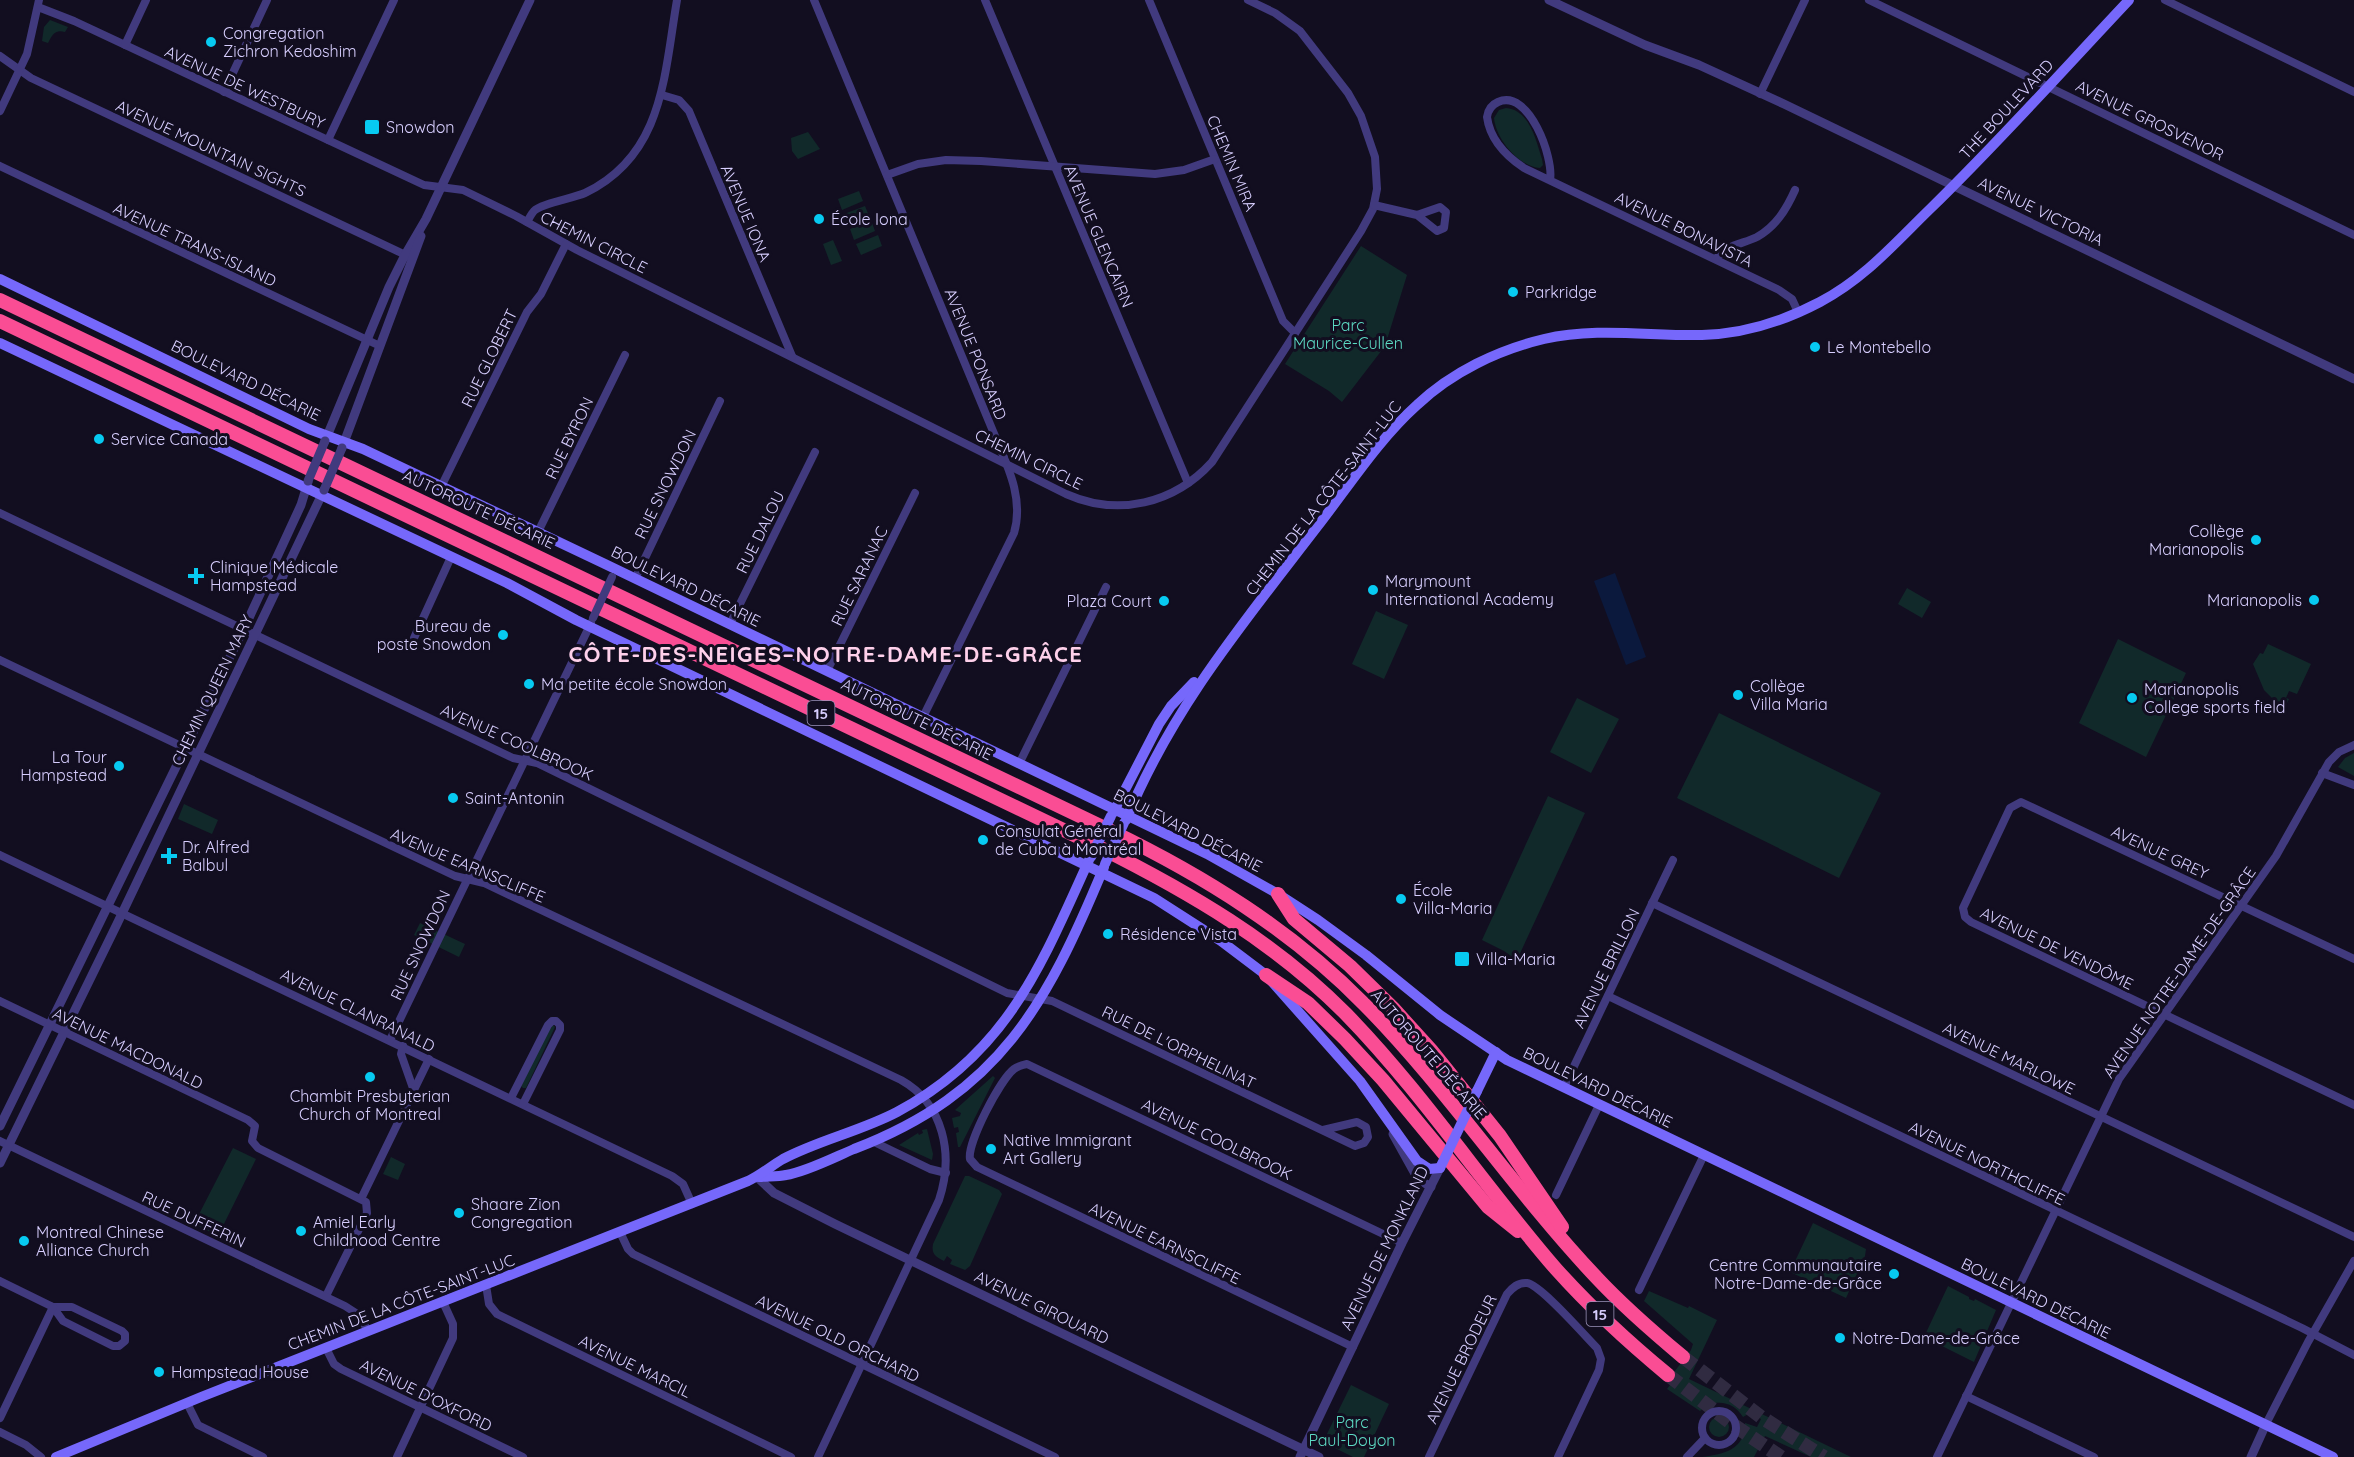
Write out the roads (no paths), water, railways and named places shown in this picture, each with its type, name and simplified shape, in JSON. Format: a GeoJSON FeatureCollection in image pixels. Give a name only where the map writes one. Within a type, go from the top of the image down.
{"type":"FeatureCollection","features":[{"type":"Feature","properties":{"kind":"highway","name":"AUTOROUTE DÉCARIE"},"geometry":{"type":"LineString","coordinates":[[0,300],[1026,789],[1202,879],[1281,932],[1362,1002],[1424,1070],[1519,1188],[1597,1278],[1637,1318],[1683,1357]]}},
{"type":"Feature","properties":{"kind":"highway","name":"15"},"geometry":{"type":"LineString","coordinates":[[0,321],[1099,847],[1163,879],[1202,902],[1256,938],[1344,1013],[1399,1072],[1538,1247],[1587,1301],[1668,1375]]}},
{"type":"Feature","properties":{"kind":"highway"},"geometry":{"type":"LineString","coordinates":[[1278,894],[1294,919],[1378,993],[1444,1065],[1500,1136],[1597,1278]]}},
{"type":"Feature","properties":{"kind":"highway"},"geometry":{"type":"LineString","coordinates":[[1266,975],[1308,1003],[1339,1032],[1377,1073],[1488,1207],[1538,1247]]}},
{"type":"Feature","properties":{"kind":"main road","name":"THE BOULEVARD"},"geometry":{"type":"LineString","coordinates":[[1903,236],[2129,0]]}},
{"type":"Feature","properties":{"kind":"main road","name":"CHEMIN DE LA CÔTE-SAINT-LUC"},"geometry":{"type":"LineString","coordinates":[[757,1177],[789,1175],[874,1142],[934,1110],[976,1078],[995,1060],[1020,1030],[1059,967],[1164,738],[1213,662],[1392,431],[1417,404],[1464,370],[1509,350],[1561,336],[1599,332],[1717,334],[1760,326],[1828,298],[1858,278],[1903,236]]}},
{"type":"Feature","properties":{"kind":"main road","name":"BOULEVARD DÉCARIE"},"geometry":{"type":"LineString","coordinates":[[0,279],[326,438],[441,487],[538,532],[614,573],[635,579],[730,624],[1020,764],[1113,813],[1207,854],[1278,894],[1337,933],[1440,1015],[1496,1052],[1704,1155],[2333,1457]]}},
{"type":"Feature","properties":{"kind":"main road"},"geometry":{"type":"LineString","coordinates":[[0,343],[307,485],[452,557],[1103,868],[1191,921],[1266,975],[1360,1081],[1420,1164],[1429,1169],[1440,1168]]}},
{"type":"Feature","properties":{"kind":"main road","name":"CHEMIN DE LA CÔTE-SAINT-LUC"},"geometry":{"type":"LineString","coordinates":[[56,1457],[692,1204],[757,1177],[782,1160],[872,1124],[923,1097],[982,1048],[1022,997],[1042,963],[1089,861],[1144,751],[1167,711],[1213,662]]}},
{"type":"Feature","properties":{"kind":"main road","name":"AVENUE DE MONKLAND"},"geometry":{"type":"LineString","coordinates":[[1440,1168],[1496,1052]]}},
{"type":"Feature","properties":{"kind":"street"},"geometry":{"type":"LineString","coordinates":[[125,45],[146,0]]}},
{"type":"Feature","properties":{"kind":"street"},"geometry":{"type":"LineString","coordinates":[[224,92],[267,0]]}},
{"type":"Feature","properties":{"kind":"street"},"geometry":{"type":"LineString","coordinates":[[328,140],[394,0]]}},
{"type":"Feature","properties":{"kind":"street","name":"CHEMIN QUEEN MARY"},"geometry":{"type":"LineString","coordinates":[[0,1126],[301,506],[307,485],[366,340],[409,257],[530,0]]}},
{"type":"Feature","properties":{"kind":"street","name":"CHEMIN CIRCLE"},"geometry":{"type":"LineString","coordinates":[[527,222],[536,209],[586,192],[604,182],[619,170],[644,139],[662,95],[677,0]]}},
{"type":"Feature","properties":{"kind":"street","name":"AVENUE PONSARD"},"geometry":{"type":"LineString","coordinates":[[814,0],[1006,463],[1017,501],[1014,533],[923,717]]}},
{"type":"Feature","properties":{"kind":"street","name":"AVENUE GLENCAIRN"},"geometry":{"type":"LineString","coordinates":[[986,0],[1188,483]]}},
{"type":"Feature","properties":{"kind":"street","name":"CHEMIN MIRA"},"geometry":{"type":"LineString","coordinates":[[1149,0],[1283,321],[1295,333]]}},
{"type":"Feature","properties":{"kind":"street","name":"CHEMIN CIRCLE"},"geometry":{"type":"LineString","coordinates":[[442,187],[462,190],[1077,498],[1107,506],[1128,506],[1146,502],[1188,483],[1201,473],[1216,456],[1361,231],[1374,205],[1378,181],[1375,157],[1361,116],[1348,93],[1300,32],[1275,13],[1248,0]]}},
{"type":"Feature","properties":{"kind":"street","name":"AVENUE VICTORIA"},"geometry":{"type":"LineString","coordinates":[[1549,0],[1645,45],[1699,65],[1954,185],[2354,379]]}},
{"type":"Feature","properties":{"kind":"street"},"geometry":{"type":"LineString","coordinates":[[1760,94],[1804,0]]}},
{"type":"Feature","properties":{"kind":"street","name":"AVENUE GROSVENOR"},"geometry":{"type":"LineString","coordinates":[[1869,0],[2354,235]]}},
{"type":"Feature","properties":{"kind":"street"},"geometry":{"type":"LineString","coordinates":[[2165,0],[2354,92]]}},
{"type":"Feature","properties":{"kind":"street"},"geometry":{"type":"LineString","coordinates":[[0,111],[30,46],[39,3]]}},
{"type":"Feature","properties":{"kind":"street","name":"AVENUE DE WESTBURY"},"geometry":{"type":"LineString","coordinates":[[39,3],[424,185],[442,187]]}},
{"type":"Feature","properties":{"kind":"street","name":"AVENUE MOUNTAIN SIGHTS"},"geometry":{"type":"LineString","coordinates":[[0,56],[42,83],[409,257]]}},
{"type":"Feature","properties":{"kind":"street","name":"AVENUE IONA"},"geometry":{"type":"LineString","coordinates":[[662,95],[679,100],[689,111],[792,356]]}},
{"type":"Feature","properties":{"kind":"street","name":"AVENUE BONAVISTA"},"geometry":{"type":"LineString","coordinates":[[1550,180],[1549,162],[1536,125],[1530,115],[1522,106],[1512,102],[1502,101],[1493,105],[1488,113],[1487,121],[1492,135],[1502,150],[1524,168],[1786,294],[1794,302],[1798,312]]}},
{"type":"Feature","properties":{"kind":"street"},"geometry":{"type":"LineString","coordinates":[[887,175],[918,164],[946,160],[1162,173],[1184,170],[1215,159]]}},
{"type":"Feature","properties":{"kind":"street","name":"AVENUE TRANS-ISLAND"},"geometry":{"type":"LineString","coordinates":[[0,166],[380,346]]}},
{"type":"Feature","properties":{"kind":"street"},"geometry":{"type":"LineString","coordinates":[[1716,259],[1726,249],[1755,238],[1769,229],[1783,213],[1796,190]]}},
{"type":"Feature","properties":{"kind":"street"},"geometry":{"type":"LineString","coordinates":[[1374,205],[1417,214]]}},
{"type":"Feature","properties":{"kind":"street","name":"RUE GLOBERT"},"geometry":{"type":"LineString","coordinates":[[441,487],[527,312],[541,294],[566,244]]}},
{"type":"Feature","properties":{"kind":"street","name":"CHEMIN QUEEN MARY"},"geometry":{"type":"LineString","coordinates":[[0,1163],[65,1033],[323,493],[380,346],[409,257]]}},
{"type":"Feature","properties":{"kind":"street","name":"RUE BYRON"},"geometry":{"type":"LineString","coordinates":[[538,532],[625,355]]}},
{"type":"Feature","properties":{"kind":"street","name":"RUE SNOWDON"},"geometry":{"type":"LineString","coordinates":[[635,579],[720,401]]}},
{"type":"Feature","properties":{"kind":"street","name":"RUE DALOU"},"geometry":{"type":"LineString","coordinates":[[730,624],[815,452]]}},
{"type":"Feature","properties":{"kind":"street","name":"RUE SARANAC"},"geometry":{"type":"LineString","coordinates":[[827,671],[915,493]]}},
{"type":"Feature","properties":{"kind":"street","name":"AVENUE COOLBROOK"},"geometry":{"type":"LineString","coordinates":[[0,513],[513,758],[537,763],[1007,993],[1022,997]]}},
{"type":"Feature","properties":{"kind":"street"},"geometry":{"type":"LineString","coordinates":[[414,638],[452,557]]}},
{"type":"Feature","properties":{"kind":"street","name":"RUE SNOWDON"},"geometry":{"type":"LineString","coordinates":[[390,1040],[614,573]]}},
{"type":"Feature","properties":{"kind":"street"},"geometry":{"type":"LineString","coordinates":[[1020,764],[1106,587]]}},
{"type":"Feature","properties":{"kind":"street","name":"AVENUE EARNSCLIFFE"},"geometry":{"type":"LineString","coordinates":[[0,660],[434,867],[467,880],[484,883],[901,1080],[923,1097],[934,1110]]}},
{"type":"Feature","properties":{"kind":"street","name":"AVENUE NOTRE-DAME-DE-GRÂCE"},"geometry":{"type":"LineString","coordinates":[[1937,1457],[2100,1117],[2126,1068],[2286,840],[2333,756],[2354,745]]}},
{"type":"Feature","properties":{"kind":"street"},"geometry":{"type":"LineString","coordinates":[[2322,773],[2354,785]]}},
{"type":"Feature","properties":{"kind":"street","name":"AVENUE GREY"},"geometry":{"type":"LineString","coordinates":[[2019,802],[2354,959]]}},
{"type":"Feature","properties":{"kind":"street","name":"AVENUE DE VENDÔME"},"geometry":{"type":"LineString","coordinates":[[2019,802],[2010,808],[1970,892],[1963,908],[1965,917],[1971,922],[2354,1105]]}},
{"type":"Feature","properties":{"kind":"street","name":"AVENUE CLANRANALD"},"geometry":{"type":"LineString","coordinates":[[0,855],[672,1176],[683,1184],[692,1204]]}},
{"type":"Feature","properties":{"kind":"street","name":"AVENUE BRILLON"},"geometry":{"type":"LineString","coordinates":[[1564,1087],[1672,860]]}},
{"type":"Feature","properties":{"kind":"street","name":"AVENUE MARLOWE"},"geometry":{"type":"LineString","coordinates":[[1652,903],[2354,1237]]}},
{"type":"Feature","properties":{"kind":"street","name":"AVENUE NORTHCLIFFE"},"geometry":{"type":"LineString","coordinates":[[1608,996],[2354,1355]]}},
{"type":"Feature","properties":{"kind":"street","name":"RUE DE L'ORPHELINAT"},"geometry":{"type":"LineString","coordinates":[[1022,997],[1052,1001],[1355,1146],[1364,1143],[1368,1137],[1366,1128],[1360,1123],[1323,1130]]}},
{"type":"Feature","properties":{"kind":"street","name":"AVENUE MACDONALD"},"geometry":{"type":"LineString","coordinates":[[0,1001],[244,1118],[254,1124],[252,1141],[258,1148],[361,1199]]}},
{"type":"Feature","properties":{"kind":"street"},"geometry":{"type":"LineString","coordinates":[[511,1098],[548,1025],[556,1021],[560,1025],[560,1030],[523,1104]]}},
{"type":"Feature","properties":{"kind":"street"},"geometry":{"type":"LineString","coordinates":[[403,1046],[401,1053],[414,1091]]}},
{"type":"Feature","properties":{"kind":"street"},"geometry":{"type":"LineString","coordinates":[[326,1296],[368,1210],[368,1205],[361,1199],[429,1059]]}},
{"type":"Feature","properties":{"kind":"street","name":"AVENUE COOLBROOK"},"geometry":{"type":"LineString","coordinates":[[1019,1066],[1031,1066],[1402,1243]]}},
{"type":"Feature","properties":{"kind":"street","name":"AVENUE EARNSCLIFFE"},"geometry":{"type":"LineString","coordinates":[[1019,1066],[1010,1073],[998,1089],[971,1144],[970,1159],[977,1167],[1353,1347]]}},
{"type":"Feature","properties":{"kind":"street"},"geometry":{"type":"LineString","coordinates":[[1556,1195],[1599,1104]]}},
{"type":"Feature","properties":{"kind":"street"},"geometry":{"type":"LineString","coordinates":[[818,1457],[939,1200],[946,1173],[944,1137],[934,1110]]}},
{"type":"Feature","properties":{"kind":"street"},"geometry":{"type":"LineString","coordinates":[[1384,1116],[1416,1176],[1420,1181],[1431,1186]]}},
{"type":"Feature","properties":{"kind":"street","name":"RUE DUFFERIN"},"geometry":{"type":"LineString","coordinates":[[0,1141],[326,1296],[356,1312],[368,1331]]}},
{"type":"Feature","properties":{"kind":"street"},"geometry":{"type":"LineString","coordinates":[[874,1142],[930,1169],[946,1173]]}},
{"type":"Feature","properties":{"kind":"street"},"geometry":{"type":"LineString","coordinates":[[1639,1290],[1704,1155]]}},
{"type":"Feature","properties":{"kind":"street","name":"AVENUE DE MONKLAND"},"geometry":{"type":"LineString","coordinates":[[1302,1453],[1440,1168]]}},
{"type":"Feature","properties":{"kind":"street","name":"AVENUE GIROUARD"},"geometry":{"type":"LineString","coordinates":[[757,1177],[766,1188],[777,1195],[1302,1453],[1319,1457]]}},
{"type":"Feature","properties":{"kind":"street","name":"AVENUE OLD ORCHARD"},"geometry":{"type":"LineString","coordinates":[[620,1232],[633,1254],[1054,1457]]}},
{"type":"Feature","properties":{"kind":"street"},"geometry":{"type":"LineString","coordinates":[[2251,1457],[2313,1334],[2354,1261]]}},
{"type":"Feature","properties":{"kind":"street"},"geometry":{"type":"LineString","coordinates":[[0,1281],[53,1307],[75,1308],[122,1331],[125,1341],[119,1346],[113,1346],[63,1322],[53,1307]]}},
{"type":"Feature","properties":{"kind":"street","name":"AVENUE BRODEUR"},"geometry":{"type":"LineString","coordinates":[[1429,1457],[1508,1294],[1517,1284],[1531,1284],[1544,1294],[1597,1348],[1601,1359],[1599,1370],[1557,1457]]}},
{"type":"Feature","properties":{"kind":"street","name":"AVENUE MARCIL"},"geometry":{"type":"LineString","coordinates":[[486,1285],[489,1304],[497,1314],[791,1457]]}},
{"type":"Feature","properties":{"kind":"street"},"geometry":{"type":"LineString","coordinates":[[397,1457],[454,1335],[453,1324],[443,1302]]}},
{"type":"Feature","properties":{"kind":"street"},"geometry":{"type":"LineString","coordinates":[[0,1418],[53,1307]]}},
{"type":"Feature","properties":{"kind":"street","name":"AVENUE D'OXFORD"},"geometry":{"type":"LineString","coordinates":[[326,1348],[332,1361],[341,1369],[523,1457]]}},
{"type":"Feature","properties":{"kind":"street"},"geometry":{"type":"LineString","coordinates":[[1966,1396],[2094,1457]]}},
{"type":"Feature","properties":{"kind":"street"},"geometry":{"type":"LineString","coordinates":[[187,1403],[198,1425],[263,1457]]}},
{"type":"Feature","properties":{"kind":"street"},"geometry":{"type":"LineString","coordinates":[[1724,1412],[1734,1420],[1736,1432],[1728,1443],[1714,1445],[1705,1438],[1703,1423],[1711,1413],[1724,1412]]}},
{"type":"Feature","properties":{"kind":"street"},"geometry":{"type":"LineString","coordinates":[[0,1432],[32,1449],[41,1457]]}},
{"type":"Feature","properties":{"kind":"street"},"geometry":{"type":"LineString","coordinates":[[1687,1457],[1705,1438]]}},
{"type":"Feature","properties":{"kind":"water"},"geometry":{"type":"Polygon","coordinates":[[[1615,573],[1646,657],[1626,665],[1594,581],[1615,573]]]}},
{"type":"Feature","properties":{"kind":"tunnel"},"geometry":{"type":"LineString","coordinates":[[1683,1357],[1761,1417],[1824,1457]]}},
{"type":"Feature","properties":{"kind":"tunnel"},"geometry":{"type":"LineString","coordinates":[[1668,1375],[1732,1424],[1781,1457]]}},
{"type":"Feature","properties":{"kind":"place","name":"Congregation Zichron Kedoshim"},"geometry":{"type":"Point","coordinates":[211,42]}},
{"type":"Feature","properties":{"kind":"place","name":"Snowdon"},"geometry":{"type":"Point","coordinates":[372,127]}},
{"type":"Feature","properties":{"kind":"place","name":"École Iona"},"geometry":{"type":"Point","coordinates":[819,219]}},
{"type":"Feature","properties":{"kind":"place","name":"Parkridge"},"geometry":{"type":"Point","coordinates":[1513,292]}},
{"type":"Feature","properties":{"kind":"place","name":"Le Montebello"},"geometry":{"type":"Point","coordinates":[1815,347]}},
{"type":"Feature","properties":{"kind":"place","name":"Service Canada"},"geometry":{"type":"Point","coordinates":[99,439]}},
{"type":"Feature","properties":{"kind":"place","name":"Collège Marianopolis"},"geometry":{"type":"Point","coordinates":[2256,540]}},
{"type":"Feature","properties":{"kind":"place","name":"Clinique Médicale Hampstead"},"geometry":{"type":"Point","coordinates":[196,576]}},
{"type":"Feature","properties":{"kind":"place","name":"Marymount International Academy"},"geometry":{"type":"Point","coordinates":[1373,590]}},
{"type":"Feature","properties":{"kind":"place","name":"Marianopolis"},"geometry":{"type":"Point","coordinates":[2314,600]}},
{"type":"Feature","properties":{"kind":"place","name":"Plaza Court"},"geometry":{"type":"Point","coordinates":[1164,601]}},
{"type":"Feature","properties":{"kind":"place","name":"Bureau de poste Snowdon"},"geometry":{"type":"Point","coordinates":[503,635]}},
{"type":"Feature","properties":{"kind":"place","name":"Ma petite école Snowdon"},"geometry":{"type":"Point","coordinates":[529,684]}},
{"type":"Feature","properties":{"kind":"place","name":"Collège Villa Maria"},"geometry":{"type":"Point","coordinates":[1738,695]}},
{"type":"Feature","properties":{"kind":"place","name":"Marianopolis College sports field"},"geometry":{"type":"Point","coordinates":[2132,698]}},
{"type":"Feature","properties":{"kind":"place","name":"La Tour Hampstead"},"geometry":{"type":"Point","coordinates":[119,766]}},
{"type":"Feature","properties":{"kind":"place","name":"Saint-Antonin"},"geometry":{"type":"Point","coordinates":[453,798]}},
{"type":"Feature","properties":{"kind":"place","name":"Consulat Général de Cuba à Montréal"},"geometry":{"type":"Point","coordinates":[983,840]}},
{"type":"Feature","properties":{"kind":"place","name":"Dr. Alfred Balbul"},"geometry":{"type":"Point","coordinates":[169,856]}},
{"type":"Feature","properties":{"kind":"place","name":"École Villa-Maria"},"geometry":{"type":"Point","coordinates":[1401,899]}},
{"type":"Feature","properties":{"kind":"place","name":"Résidence Vista"},"geometry":{"type":"Point","coordinates":[1108,934]}},
{"type":"Feature","properties":{"kind":"place","name":"Villa-Maria"},"geometry":{"type":"Point","coordinates":[1462,959]}},
{"type":"Feature","properties":{"kind":"place","name":"Chambit Presbyterian Church of Montreal"},"geometry":{"type":"Point","coordinates":[370,1077]}},
{"type":"Feature","properties":{"kind":"place","name":"Native Immigrant Art Gallery"},"geometry":{"type":"Point","coordinates":[991,1149]}},
{"type":"Feature","properties":{"kind":"place","name":"Shaare Zion Congregation"},"geometry":{"type":"Point","coordinates":[459,1213]}},
{"type":"Feature","properties":{"kind":"place","name":"Amiel Early Childhood Centre"},"geometry":{"type":"Point","coordinates":[301,1231]}},
{"type":"Feature","properties":{"kind":"place","name":"Montreal Chinese Alliance Church"},"geometry":{"type":"Point","coordinates":[24,1241]}},
{"type":"Feature","properties":{"kind":"place","name":"Centre Communautaire Notre-Dame-de-Grâce"},"geometry":{"type":"Point","coordinates":[1894,1274]}},
{"type":"Feature","properties":{"kind":"place","name":"Notre-Dame-de-Grâce"},"geometry":{"type":"Point","coordinates":[1840,1338]}},
{"type":"Feature","properties":{"kind":"place","name":"Hampstead House"},"geometry":{"type":"Point","coordinates":[159,1372]}},
{"type":"Feature","properties":{"kind":"district","name":"CÔTE-DES-NEIGES–NOTRE-DAME-DE-GRÂCE"},"geometry":{"type":"Point","coordinates":[826,654]}},
{"type":"Feature","properties":{"kind":"park label","name":"Parc Maurice-Cullen"},"geometry":{"type":"Point","coordinates":[1348,334]}},
{"type":"Feature","properties":{"kind":"park label","name":"Parc Paul-Doyon"},"geometry":{"type":"Point","coordinates":[1352,1431]}}]}
